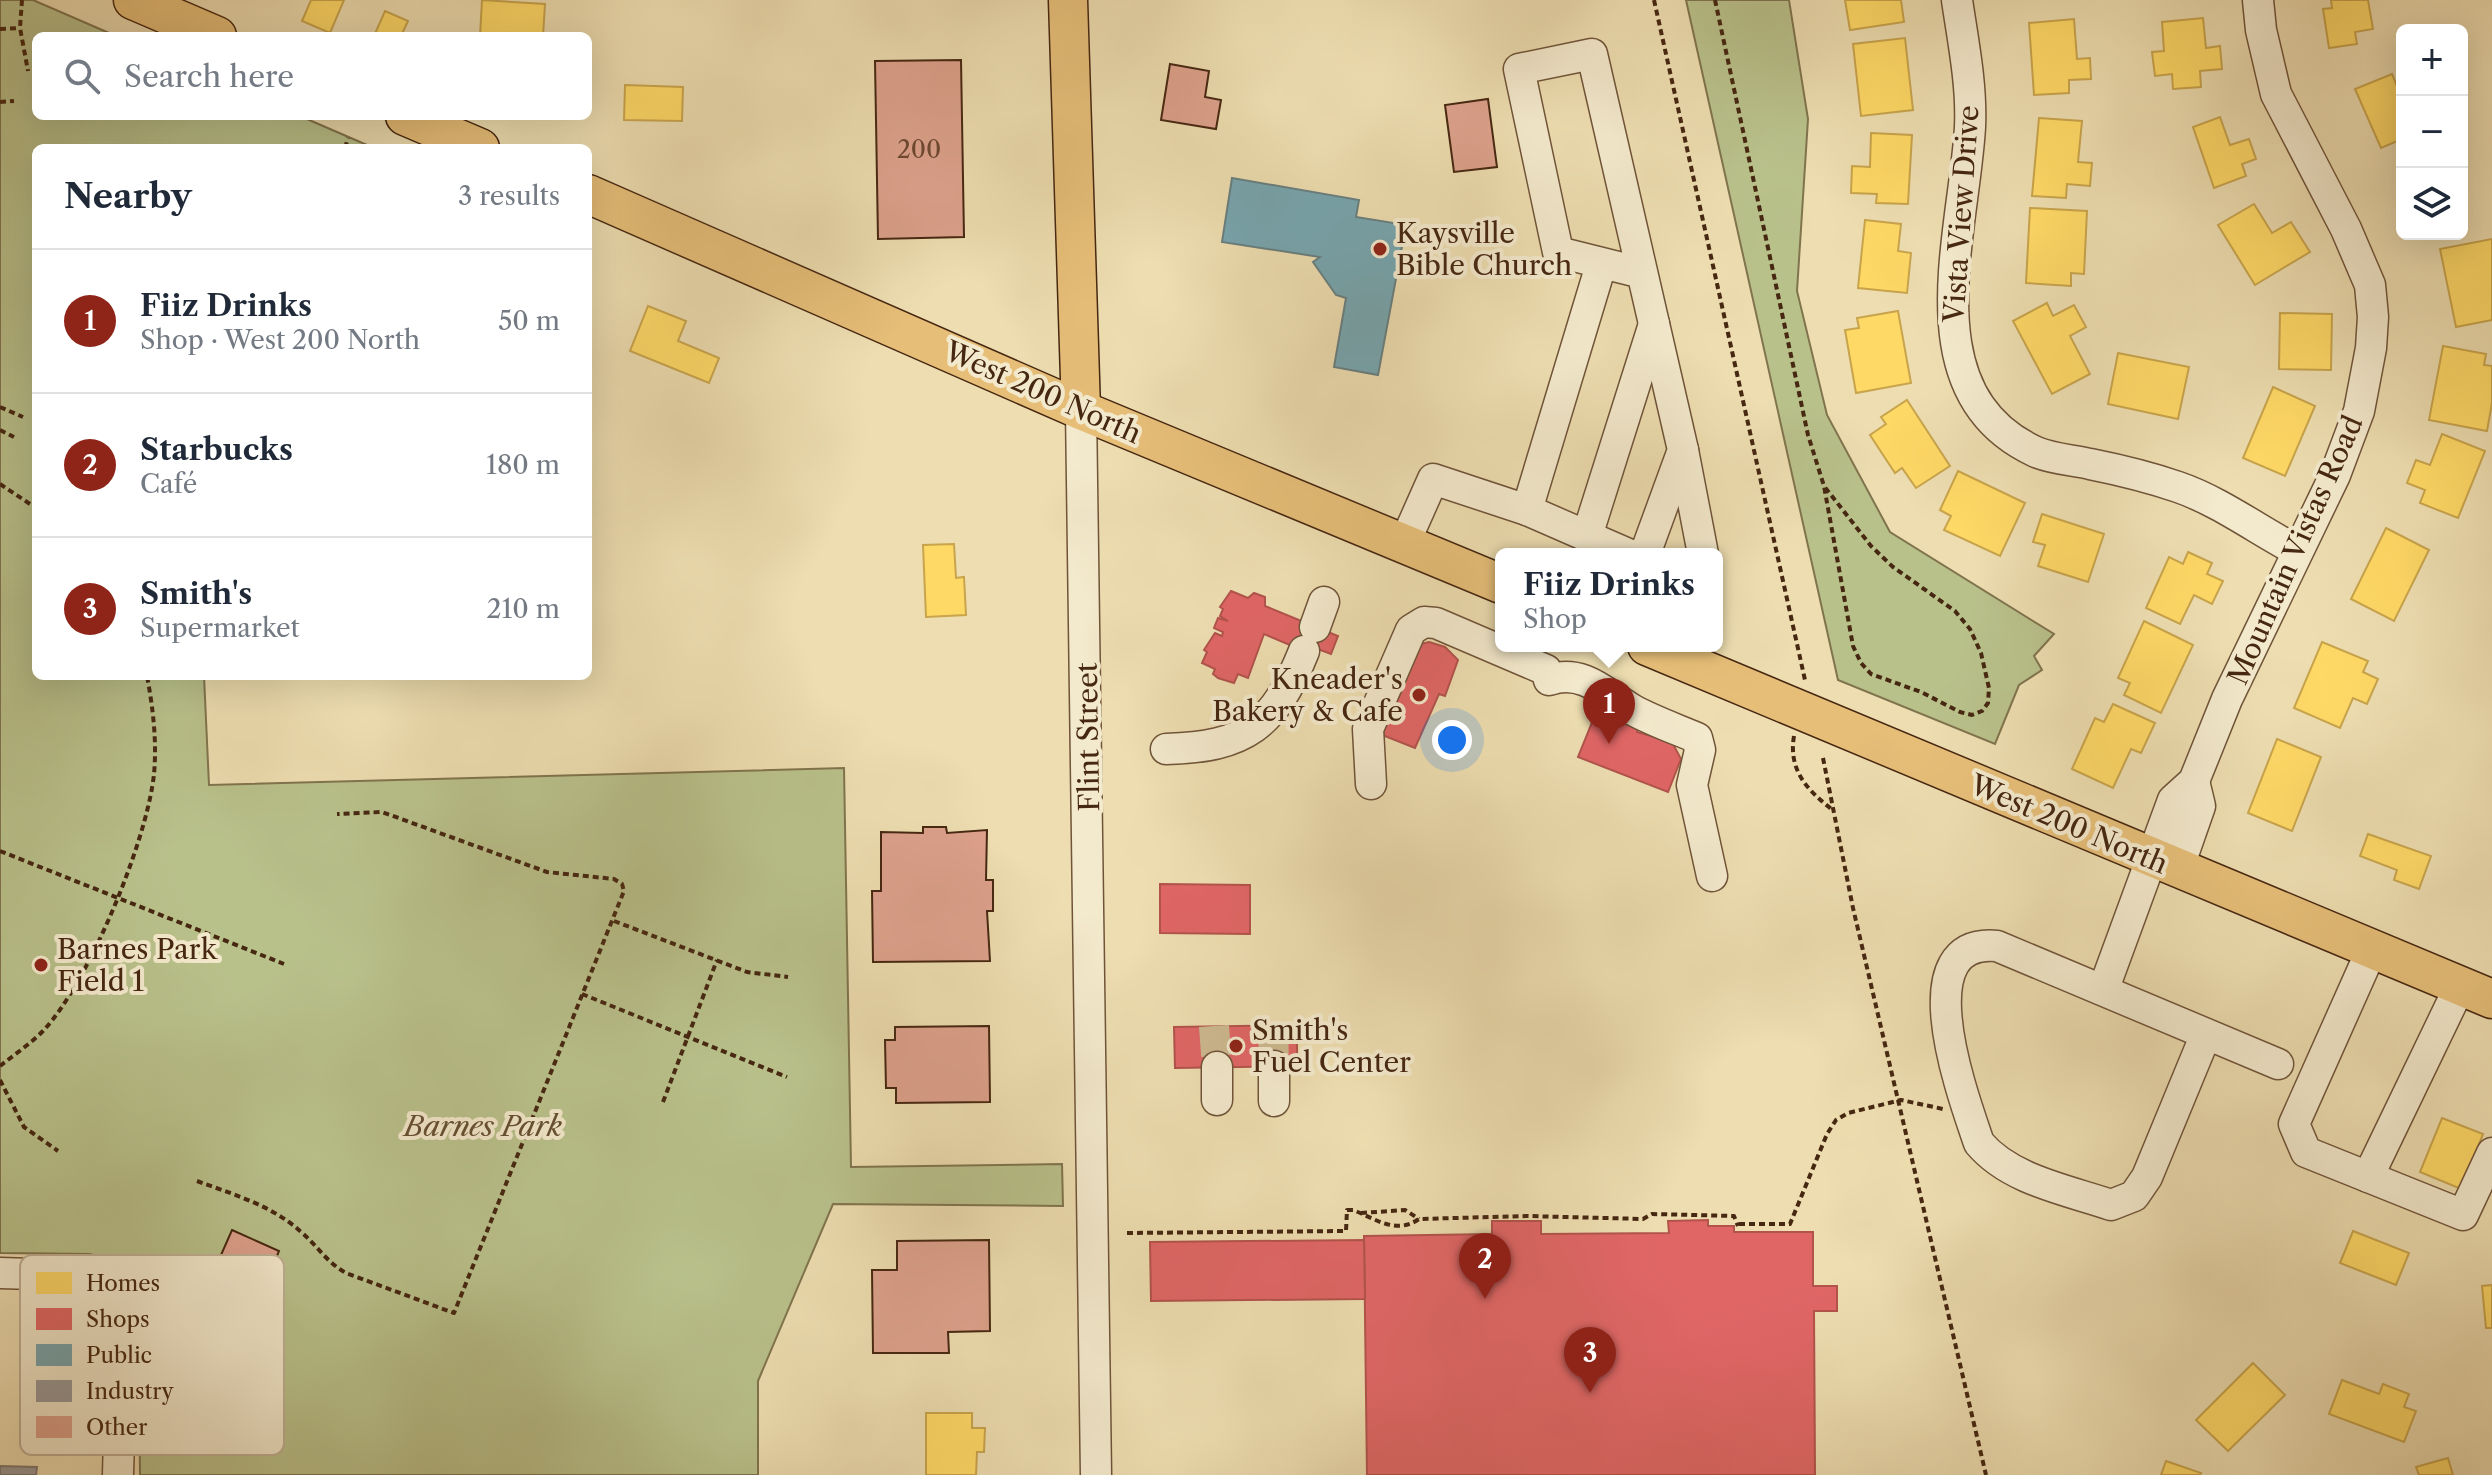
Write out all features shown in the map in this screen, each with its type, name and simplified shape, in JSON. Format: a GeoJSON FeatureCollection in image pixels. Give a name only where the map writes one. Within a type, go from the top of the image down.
{"type":"FeatureCollection","features":[{"type":"Feature","properties":{"kind":"main road"},"geometry":{"type":"LineString","coordinates":[[133,0],[208,32]]}},
{"type":"Feature","properties":{"kind":"main road","name":"Flint Street"},"geometry":{"type":"LineString","coordinates":[[1068,0],[1070,158],[1081,410]]}},
{"type":"Feature","properties":{"kind":"main road"},"geometry":{"type":"LineString","coordinates":[[414,120],[471,144]]}},
{"type":"Feature","properties":{"kind":"main road","name":"West 200 North"},"geometry":{"type":"LineString","coordinates":[[592,196],[1081,410],[1495,581]]}},
{"type":"Feature","properties":{"kind":"main road","name":"West 200 North"},"geometry":{"type":"LineString","coordinates":[[1661,652],[2476,992]]}},
{"type":"Feature","properties":{"kind":"street","name":"Vista View Drive"},"geometry":{"type":"LineString","coordinates":[[1957,0],[1967,70],[1970,125],[1953,285],[1953,339],[1968,388],[1996,424],[2038,453],[2119,469],[2181,488],[2296,550]]}},
{"type":"Feature","properties":{"kind":"street","name":"Mountain Vistas Road"},"geometry":{"type":"LineString","coordinates":[[2104,988],[2164,863],[2173,800],[2194,781],[2227,699],[2296,550],[2335,475],[2359,411],[2373,317],[2370,285],[2346,229],[2276,94],[2261,30],[2258,0]]}},
{"type":"Feature","properties":{"kind":"street"},"geometry":{"type":"LineString","coordinates":[[1642,273],[1558,252],[1519,69],[1592,54],[1683,450],[1702,548]]}},
{"type":"Feature","properties":{"kind":"street"},"geometry":{"type":"LineString","coordinates":[[1527,510],[1601,265]]}},
{"type":"Feature","properties":{"kind":"street"},"geometry":{"type":"LineString","coordinates":[[1587,536],[1654,323]]}},
{"type":"Feature","properties":{"kind":"street","name":"Flint Street"},"geometry":{"type":"LineString","coordinates":[[1081,410],[1096,1475]]}},
{"type":"Feature","properties":{"kind":"street"},"geometry":{"type":"LineString","coordinates":[[1647,548],[1683,450]]}},
{"type":"Feature","properties":{"kind":"street"},"geometry":{"type":"LineString","coordinates":[[1405,542],[1433,479],[1527,510],[1614,548]]}},
{"type":"Feature","properties":{"kind":"street"},"geometry":{"type":"LineString","coordinates":[[1371,784],[1368,729],[1411,630],[1424,622],[1436,623],[1495,648]]}},
{"type":"Feature","properties":{"kind":"street"},"geometry":{"type":"LineString","coordinates":[[1166,749],[1213,748],[1267,720],[1292,682],[1315,627]]}},
{"type":"Feature","properties":{"kind":"street"},"geometry":{"type":"LineString","coordinates":[[1504,652],[1546,670],[1549,680],[1565,674],[1597,685],[1634,711],[1697,738],[1700,750],[1692,785],[1712,876]]}},
{"type":"Feature","properties":{"kind":"street"},"geometry":{"type":"LineString","coordinates":[[2206,1034],[2147,1177],[2124,1202],[2111,1205],[2009,1168],[1990,1156],[1979,1143],[1948,1031],[1944,989],[1958,955],[1979,944],[1997,946],[2104,988],[2278,1064]]}},
{"type":"Feature","properties":{"kind":"street"},"geometry":{"type":"LineString","coordinates":[[2372,949],[2294,1124],[2306,1152],[2463,1215],[2492,1153]]}},
{"type":"Feature","properties":{"kind":"street"},"geometry":{"type":"LineString","coordinates":[[2368,1177],[2476,992]]}},
{"type":"Feature","properties":{"kind":"street"},"geometry":{"type":"LineString","coordinates":[[1274,1066],[1274,1101]]}},
{"type":"Feature","properties":{"kind":"street"},"geometry":{"type":"LineString","coordinates":[[1217,1067],[1217,1100]]}},
{"type":"Feature","properties":{"kind":"street"},"geometry":{"type":"LineString","coordinates":[[0,1273],[20,1274]]}},
{"type":"Feature","properties":{"kind":"street"},"geometry":{"type":"LineString","coordinates":[[118,1475],[119,1455]]}},
{"type":"Feature","properties":{"kind":"path"},"geometry":{"type":"LineString","coordinates":[[22,0],[20,28],[28,71]]}},
{"type":"Feature","properties":{"kind":"path"},"geometry":{"type":"LineString","coordinates":[[1654,0],[1806,676]]}},
{"type":"Feature","properties":{"kind":"path"},"geometry":{"type":"LineString","coordinates":[[1715,0],[1808,435],[1824,486],[1853,646],[1861,663],[1871,674],[1921,692],[1960,712],[1972,715],[1982,711],[1988,703],[1989,688],[1981,653],[1970,629],[1955,611],[1882,557],[1824,486]]}},
{"type":"Feature","properties":{"kind":"path"},"geometry":{"type":"LineString","coordinates":[[0,29],[20,28]]}},
{"type":"Feature","properties":{"kind":"path"},"geometry":{"type":"LineString","coordinates":[[0,102],[14,101]]}},
{"type":"Feature","properties":{"kind":"path"},"geometry":{"type":"LineString","coordinates":[[346,144],[348,138]]}},
{"type":"Feature","properties":{"kind":"path"},"geometry":{"type":"LineString","coordinates":[[0,407],[23,417]]}},
{"type":"Feature","properties":{"kind":"path"},"geometry":{"type":"LineString","coordinates":[[0,430],[14,437]]}},
{"type":"Feature","properties":{"kind":"path"},"geometry":{"type":"LineString","coordinates":[[0,484],[32,505]]}},
{"type":"Feature","properties":{"kind":"path"},"geometry":{"type":"LineString","coordinates":[[0,1066],[43,1031],[77,985],[144,825],[151,798],[155,743],[147,680]]}},
{"type":"Feature","properties":{"kind":"path"},"geometry":{"type":"LineString","coordinates":[[1793,746],[1796,770],[1808,792],[1834,811]]}},
{"type":"Feature","properties":{"kind":"path"},"geometry":{"type":"LineString","coordinates":[[1823,758],[1986,1475]]}},
{"type":"Feature","properties":{"kind":"path"},"geometry":{"type":"LineString","coordinates":[[197,1181],[264,1207],[284,1219],[302,1232],[326,1260],[346,1273],[454,1313],[624,891],[622,884],[614,879],[547,872],[382,812],[337,814]]}},
{"type":"Feature","properties":{"kind":"path"},"geometry":{"type":"LineString","coordinates":[[0,851],[284,964]]}},
{"type":"Feature","properties":{"kind":"path"},"geometry":{"type":"LineString","coordinates":[[614,921],[747,972],[788,977]]}},
{"type":"Feature","properties":{"kind":"path"},"geometry":{"type":"LineString","coordinates":[[663,1102],[717,960]]}},
{"type":"Feature","properties":{"kind":"path"},"geometry":{"type":"LineString","coordinates":[[582,994],[787,1077]]}},
{"type":"Feature","properties":{"kind":"path"},"geometry":{"type":"LineString","coordinates":[[0,1080],[24,1127],[58,1151]]}},
{"type":"Feature","properties":{"kind":"path"},"geometry":{"type":"LineString","coordinates":[[1127,1233],[1346,1231],[1347,1210],[1391,1226],[1408,1226],[1419,1219],[1483,1216],[1643,1219],[1652,1214],[1734,1216],[1737,1222],[1790,1224],[1827,1134],[1836,1120],[1848,1113],[1901,1100],[1943,1110],[1969,1109]]}},
{"type":"Feature","properties":{"kind":"path"},"geometry":{"type":"LineString","coordinates":[[1361,1213],[1405,1210],[1419,1219]]}},
{"type":"Feature","properties":{"kind":"path"},"geometry":{"type":"LineString","coordinates":[[1470,1211],[1470,1219]]}},
{"type":"Feature","properties":{"kind":"green space","name":"Barnes Park"},"geometry":{"type":"Polygon","coordinates":[[[0,0],[33,0],[107,32],[32,32],[32,120],[309,120],[365,144],[32,144],[32,680],[204,680],[209,785],[844,768],[851,1167],[1062,1164],[1063,1206],[833,1204],[758,1381],[758,1475],[140,1475],[140,1455],[284,1455],[284,1255],[0,1253],[0,0]]]}},
{"type":"Feature","properties":{"kind":"green space"},"geometry":{"type":"Polygon","coordinates":[[[1686,0],[1789,0],[1808,119],[1797,291],[1827,415],[1890,532],[2054,634],[2034,656],[2042,670],[2019,685],[1995,744],[1838,680],[1686,0]]]}},
{"type":"Feature","properties":{"kind":"building: Homes"},"geometry":{"type":"Polygon","coordinates":[[[311,0],[344,0],[330,32],[302,21],[311,0]]]}},
{"type":"Feature","properties":{"kind":"building: Homes"},"geometry":{"type":"Polygon","coordinates":[[[482,0],[545,4],[543,32],[480,32],[482,0]]]}},
{"type":"Feature","properties":{"kind":"building: Homes"},"geometry":{"type":"Polygon","coordinates":[[[1845,0],[1901,0],[1904,22],[1850,30],[1845,0]]]}},
{"type":"Feature","properties":{"kind":"building: Homes"},"geometry":{"type":"Polygon","coordinates":[[[2331,0],[2368,0],[2373,29],[2355,32],[2357,44],[2329,48],[2323,9],[2332,8],[2331,0]]]}},
{"type":"Feature","properties":{"kind":"building: Homes"},"geometry":{"type":"Polygon","coordinates":[[[385,11],[408,21],[403,32],[376,32],[385,11]]]}},
{"type":"Feature","properties":{"kind":"building: Homes"},"geometry":{"type":"Polygon","coordinates":[[[2203,18],[2206,48],[2220,46],[2222,69],[2200,71],[2201,87],[2173,89],[2172,74],[2155,76],[2152,52],[2164,51],[2162,22],[2203,18]]]}},
{"type":"Feature","properties":{"kind":"building: Homes"},"geometry":{"type":"Polygon","coordinates":[[[2074,19],[2077,59],[2090,58],[2091,79],[2069,80],[2069,93],[2034,95],[2029,23],[2074,19]]]}},
{"type":"Feature","properties":{"kind":"building: Homes"},"geometry":{"type":"Polygon","coordinates":[[[1905,38],[1913,110],[1861,116],[1853,44],[1905,38]]]}},
{"type":"Feature","properties":{"kind":"building: Homes"},"geometry":{"type":"Polygon","coordinates":[[[2392,74],[2396,84],[2396,142],[2381,148],[2355,89],[2392,74]]]}},
{"type":"Feature","properties":{"kind":"building: Homes"},"geometry":{"type":"Polygon","coordinates":[[[625,85],[683,87],[682,121],[624,120],[625,85]]]}},
{"type":"Feature","properties":{"kind":"building: Homes"},"geometry":{"type":"Polygon","coordinates":[[[2220,117],[2230,145],[2249,139],[2256,159],[2242,164],[2246,176],[2214,188],[2193,127],[2220,117]]]}},
{"type":"Feature","properties":{"kind":"building: Homes"},"geometry":{"type":"Polygon","coordinates":[[[2039,118],[2082,121],[2078,162],[2092,163],[2090,186],[2067,184],[2066,198],[2032,196],[2039,118]]]}},
{"type":"Feature","properties":{"kind":"building: Homes"},"geometry":{"type":"Polygon","coordinates":[[[1871,133],[1912,135],[1908,204],[1876,203],[1877,194],[1851,193],[1852,166],[1870,167],[1871,133]]]}},
{"type":"Feature","properties":{"kind":"building: Homes"},"geometry":{"type":"Polygon","coordinates":[[[2254,204],[2272,233],[2291,222],[2310,252],[2255,285],[2218,225],[2254,204]]]}},
{"type":"Feature","properties":{"kind":"building: Homes"},"geometry":{"type":"Polygon","coordinates":[[[2030,208],[2087,211],[2084,274],[2071,273],[2071,286],[2026,283],[2030,208]]]}},
{"type":"Feature","properties":{"kind":"building: Homes"},"geometry":{"type":"Polygon","coordinates":[[[1865,220],[1901,224],[1898,251],[1911,253],[1907,293],[1858,288],[1865,220]]]}},
{"type":"Feature","properties":{"kind":"building: Homes"},"geometry":{"type":"Polygon","coordinates":[[[2492,239],[2492,320],[2456,327],[2440,249],[2492,239]]]}},
{"type":"Feature","properties":{"kind":"building: Homes"},"geometry":{"type":"Polygon","coordinates":[[[2047,303],[2053,316],[2074,305],[2086,327],[2070,336],[2090,374],[2052,394],[2013,321],[2047,303]]]}},
{"type":"Feature","properties":{"kind":"building: Homes"},"geometry":{"type":"Polygon","coordinates":[[[648,306],[686,321],[678,341],[719,358],[709,383],[630,351],[648,306]]]}},
{"type":"Feature","properties":{"kind":"building: Homes"},"geometry":{"type":"Polygon","coordinates":[[[1898,311],[1911,383],[1856,393],[1845,330],[1859,328],[1857,318],[1898,311]]]}},
{"type":"Feature","properties":{"kind":"building: Homes"},"geometry":{"type":"Polygon","coordinates":[[[2280,313],[2332,314],[2331,370],[2279,369],[2280,313]]]}},
{"type":"Feature","properties":{"kind":"building: Homes"},"geometry":{"type":"Polygon","coordinates":[[[2443,346],[2486,354],[2484,365],[2492,366],[2492,403],[2487,431],[2429,420],[2443,346]]]}},
{"type":"Feature","properties":{"kind":"building: Homes"},"geometry":{"type":"Polygon","coordinates":[[[2118,353],[2189,367],[2178,419],[2108,404],[2118,353]]]}},
{"type":"Feature","properties":{"kind":"building: Homes"},"geometry":{"type":"Polygon","coordinates":[[[2273,387],[2315,406],[2285,476],[2243,458],[2273,387]]]}},
{"type":"Feature","properties":{"kind":"building: Homes"},"geometry":{"type":"Polygon","coordinates":[[[1907,400],[1950,466],[1916,488],[1902,468],[1895,473],[1870,435],[1886,424],[1881,417],[1907,400]]]}},
{"type":"Feature","properties":{"kind":"building: Homes"},"geometry":{"type":"Polygon","coordinates":[[[2442,434],[2485,451],[2458,518],[2420,503],[2425,490],[2407,483],[2416,460],[2430,465],[2442,434]]]}},
{"type":"Feature","properties":{"kind":"building: Homes"},"geometry":{"type":"Polygon","coordinates":[[[1958,471],[2025,503],[2000,556],[1944,530],[1951,516],[1940,510],[1958,471]]]}},
{"type":"Feature","properties":{"kind":"building: Homes"},"geometry":{"type":"Polygon","coordinates":[[[2042,514],[2104,534],[2088,582],[2038,566],[2045,545],[2033,542],[2042,514]]]}},
{"type":"Feature","properties":{"kind":"building: Homes"},"geometry":{"type":"Polygon","coordinates":[[[2386,528],[2429,550],[2394,621],[2351,599],[2386,528]]]}},
{"type":"Feature","properties":{"kind":"building: Homes"},"geometry":{"type":"Polygon","coordinates":[[[954,544],[956,578],[964,577],[966,615],[926,617],[923,545],[954,544]]]}},
{"type":"Feature","properties":{"kind":"building: Homes"},"geometry":{"type":"Polygon","coordinates":[[[2188,552],[2212,563],[2207,574],[2223,581],[2212,604],[2194,595],[2180,624],[2146,608],[2169,557],[2183,564],[2188,552]]]}},
{"type":"Feature","properties":{"kind":"building: Homes"},"geometry":{"type":"Polygon","coordinates":[[[2144,621],[2193,645],[2161,713],[2124,695],[2130,683],[2118,678],[2144,621]]]}},
{"type":"Feature","properties":{"kind":"building: Homes"},"geometry":{"type":"Polygon","coordinates":[[[2322,642],[2368,661],[2363,672],[2378,679],[2367,704],[2353,698],[2340,728],[2294,708],[2322,642]]]}},
{"type":"Feature","properties":{"kind":"building: Homes"},"geometry":{"type":"Polygon","coordinates":[[[2113,704],[2155,723],[2141,753],[2131,749],[2113,788],[2072,769],[2095,718],[2104,722],[2113,704]]]}},
{"type":"Feature","properties":{"kind":"building: Homes"},"geometry":{"type":"Polygon","coordinates":[[[2277,739],[2321,757],[2292,831],[2248,813],[2277,739]]]}},
{"type":"Feature","properties":{"kind":"building: Homes"},"geometry":{"type":"Polygon","coordinates":[[[2368,834],[2431,856],[2419,889],[2394,880],[2397,870],[2360,856],[2368,834]]]}},
{"type":"Feature","properties":{"kind":"building: Homes"},"geometry":{"type":"Polygon","coordinates":[[[2442,1118],[2483,1134],[2461,1189],[2420,1172],[2442,1118]]]}},
{"type":"Feature","properties":{"kind":"building: Homes"},"geometry":{"type":"Polygon","coordinates":[[[2353,1231],[2409,1253],[2396,1285],[2340,1263],[2353,1231]]]}},
{"type":"Feature","properties":{"kind":"building: Homes"},"geometry":{"type":"Polygon","coordinates":[[[2492,1285],[2492,1328],[2486,1328],[2482,1286],[2492,1285]]]}},
{"type":"Feature","properties":{"kind":"building: Homes"},"geometry":{"type":"Polygon","coordinates":[[[2253,1363],[2285,1395],[2228,1451],[2196,1420],[2253,1363]]]}},
{"type":"Feature","properties":{"kind":"building: Homes"},"geometry":{"type":"Polygon","coordinates":[[[2342,1380],[2379,1394],[2383,1384],[2409,1394],[2404,1407],[2416,1411],[2404,1442],[2329,1414],[2342,1380]]]}},
{"type":"Feature","properties":{"kind":"building: Homes"},"geometry":{"type":"Polygon","coordinates":[[[926,1413],[972,1413],[972,1428],[985,1428],[984,1452],[977,1452],[976,1475],[926,1475],[926,1413]]]}},
{"type":"Feature","properties":{"kind":"building: Homes"},"geometry":{"type":"Polygon","coordinates":[[[2448,1458],[2453,1475],[2419,1475],[2416,1467],[2448,1458]]]}},
{"type":"Feature","properties":{"kind":"building: Homes"},"geometry":{"type":"Polygon","coordinates":[[[2166,1461],[2201,1473],[2161,1475],[2166,1461]]]}},
{"type":"Feature","properties":{"kind":"building: Shops"},"geometry":{"type":"Polygon","coordinates":[[[1231,591],[1248,598],[1254,593],[1265,597],[1265,606],[1338,636],[1331,654],[1307,645],[1304,651],[1264,634],[1248,678],[1238,674],[1234,683],[1218,678],[1213,674],[1215,669],[1202,663],[1207,652],[1204,650],[1215,633],[1222,636],[1223,632],[1214,628],[1218,618],[1228,621],[1220,616],[1223,609],[1220,607],[1231,591]]]}},
{"type":"Feature","properties":{"kind":"building: Shops","name":"Kneader's Bakery & Cafe"},"geometry":{"type":"Polygon","coordinates":[[[1429,642],[1445,647],[1458,660],[1445,696],[1439,694],[1415,748],[1382,735],[1420,644],[1429,642]]]}},
{"type":"Feature","properties":{"kind":"building: Shops"},"geometry":{"type":"Polygon","coordinates":[[[1595,715],[1609,721],[1611,716],[1639,727],[1637,732],[1672,742],[1681,759],[1668,792],[1578,757],[1595,715]]]}},
{"type":"Feature","properties":{"kind":"building: Shops"},"geometry":{"type":"Polygon","coordinates":[[[1160,884],[1250,885],[1250,934],[1160,933],[1160,884]]]}},
{"type":"Feature","properties":{"kind":"building: Shops","name":"Smith's Fuel Center"},"geometry":{"type":"Polygon","coordinates":[[[1297,1025],[1297,1066],[1175,1068],[1174,1027],[1297,1025]]]}},
{"type":"Feature","properties":{"kind":"building: Shops"},"geometry":{"type":"Polygon","coordinates":[[[1708,1220],[1708,1226],[1734,1226],[1734,1232],[1813,1232],[1813,1286],[1837,1286],[1837,1311],[1814,1311],[1815,1475],[1367,1475],[1364,1236],[1492,1234],[1492,1221],[1541,1221],[1541,1234],[1669,1233],[1668,1221],[1708,1220]]]}},
{"type":"Feature","properties":{"kind":"building: Shops"},"geometry":{"type":"Polygon","coordinates":[[[1364,1240],[1365,1299],[1151,1301],[1150,1242],[1364,1240]]]}},
{"type":"Feature","properties":{"kind":"building: Public"},"geometry":{"type":"Polygon","coordinates":[[[1232,178],[1359,200],[1356,217],[1406,225],[1378,375],[1334,367],[1346,298],[1336,295],[1313,262],[1320,257],[1222,242],[1232,178]]]}},
{"type":"Feature","properties":{"kind":"building: Industry"},"geometry":{"type":"Polygon","coordinates":[[[0,1466],[37,1467],[36,1475],[0,1475],[0,1466]]]}},
{"type":"Feature","properties":{"kind":"building: Other"},"geometry":{"type":"Polygon","coordinates":[[[961,60],[964,237],[878,239],[875,61],[961,60]]]}},
{"type":"Feature","properties":{"kind":"building: Other"},"geometry":{"type":"Polygon","coordinates":[[[1170,64],[1209,71],[1205,97],[1221,100],[1216,129],[1161,120],[1170,64]]]}},
{"type":"Feature","properties":{"kind":"building: Other"},"geometry":{"type":"Polygon","coordinates":[[[1488,99],[1497,167],[1454,172],[1445,105],[1488,99]]]}},
{"type":"Feature","properties":{"kind":"building: Other"},"geometry":{"type":"Polygon","coordinates":[[[923,827],[946,827],[947,833],[987,830],[986,880],[993,880],[993,911],[987,911],[990,961],[873,962],[872,891],[881,891],[881,832],[923,833],[923,827]]]}},
{"type":"Feature","properties":{"kind":"building: Other"},"geometry":{"type":"Polygon","coordinates":[[[989,1026],[990,1102],[896,1103],[896,1088],[886,1088],[885,1040],[895,1040],[895,1027],[989,1026]]]}},
{"type":"Feature","properties":{"kind":"building: Other"},"geometry":{"type":"Polygon","coordinates":[[[232,1230],[279,1251],[277,1255],[221,1255],[232,1230]]]}},
{"type":"Feature","properties":{"kind":"building: Other"},"geometry":{"type":"Polygon","coordinates":[[[989,1240],[990,1331],[948,1332],[949,1353],[873,1353],[872,1270],[897,1270],[897,1241],[989,1240]]]}},
{"type":"Feature","properties":{"kind":"tunnel"},"geometry":{"type":"LineString","coordinates":[[1273,1025],[1274,1066]]}},
{"type":"Feature","properties":{"kind":"tunnel"},"geometry":{"type":"LineString","coordinates":[[1214,1026],[1217,1067]]}},
{"type":"Feature","properties":{"kind":"place","name":"Kaysville Bible Church"},"geometry":{"type":"Point","coordinates":[1380,249]}},
{"type":"Feature","properties":{"kind":"place","name":"Kneader's Bakery & Cafe"},"geometry":{"type":"Point","coordinates":[1419,695]}},
{"type":"Feature","properties":{"kind":"place","name":"Fiiz Drinks"},"geometry":{"type":"Point","coordinates":[1609,744]}},
{"type":"Feature","properties":{"kind":"place","name":"Barnes Park Field 1"},"geometry":{"type":"Point","coordinates":[41,965]}},
{"type":"Feature","properties":{"kind":"place","name":"Smith's Fuel Center"},"geometry":{"type":"Point","coordinates":[1236,1046]}},
{"type":"Feature","properties":{"kind":"place","name":"Starbucks"},"geometry":{"type":"Point","coordinates":[1485,1299]}},
{"type":"Feature","properties":{"kind":"place","name":"Smith's"},"geometry":{"type":"Point","coordinates":[1590,1393]}}]}
